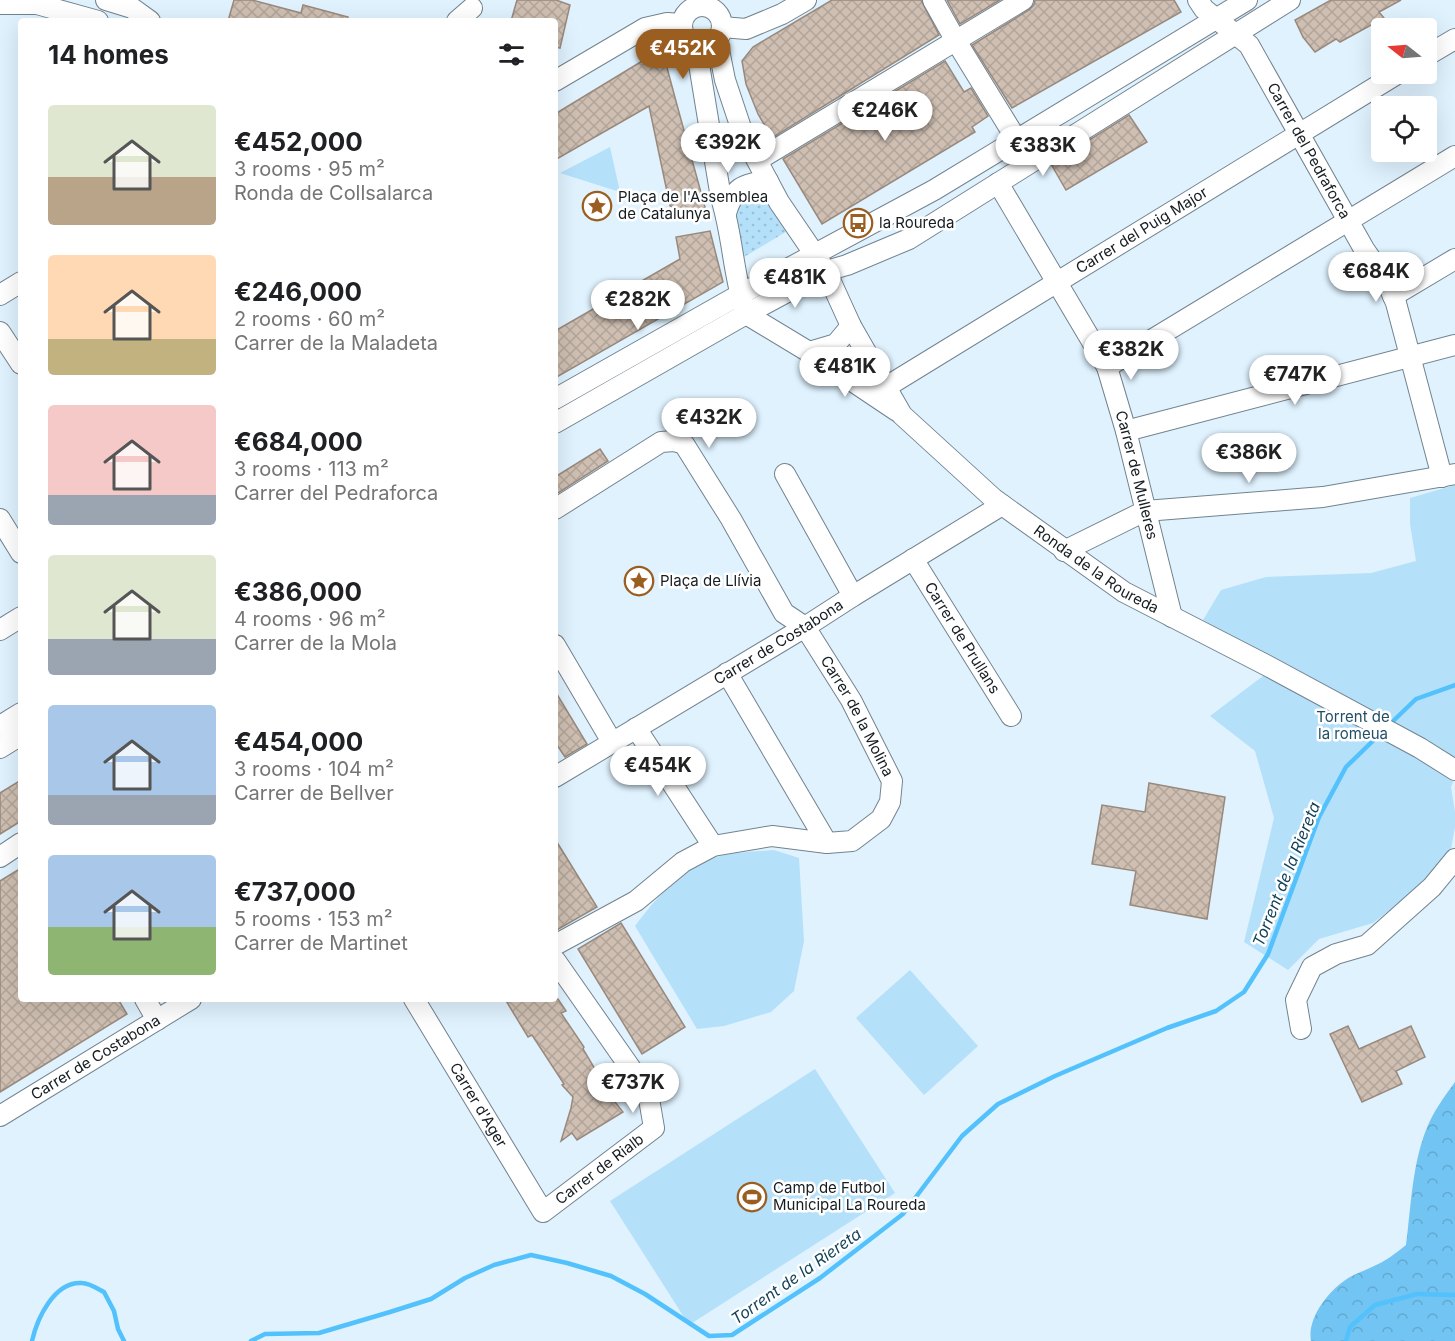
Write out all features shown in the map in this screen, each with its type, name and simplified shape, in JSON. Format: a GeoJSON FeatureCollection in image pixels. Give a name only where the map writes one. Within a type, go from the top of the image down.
{"type":"FeatureCollection","features":[{"type":"Feature","properties":{"kind":"street"},"geometry":{"type":"LineString","coordinates":[[106,0],[142,12]]}},
{"type":"Feature","properties":{"kind":"street"},"geometry":{"type":"LineString","coordinates":[[684,12],[685,38],[696,46],[707,45],[719,34],[746,29],[782,14],[806,0]]}},
{"type":"Feature","properties":{"kind":"street"},"geometry":{"type":"LineString","coordinates":[[933,0],[1030,163]]}},
{"type":"Feature","properties":{"kind":"street"},"geometry":{"type":"LineString","coordinates":[[758,160],[1023,0]]}},
{"type":"Feature","properties":{"kind":"street","name":"Carrer del Pedraforca"},"geometry":{"type":"LineString","coordinates":[[1198,0],[1204,9],[1249,45],[1347,220],[1387,282],[1449,475]]}},
{"type":"Feature","properties":{"kind":"street"},"geometry":{"type":"LineString","coordinates":[[558,398],[743,305],[821,262],[934,190],[1247,0]]}},
{"type":"Feature","properties":{"kind":"street"},"geometry":{"type":"LineString","coordinates":[[821,262],[847,265],[909,239],[1290,0]]}},
{"type":"Feature","properties":{"kind":"street"},"geometry":{"type":"LineString","coordinates":[[0,4],[37,4],[87,18]]}},
{"type":"Feature","properties":{"kind":"street"},"geometry":{"type":"LineString","coordinates":[[558,79],[645,28],[667,23],[698,6],[710,4],[720,16],[719,34]]}},
{"type":"Feature","properties":{"kind":"street","name":"Ronda de la Roureda"},"geometry":{"type":"LineString","coordinates":[[719,34],[720,61],[743,134],[779,202],[821,262],[851,326],[902,414],[1002,505],[1124,592],[1331,700],[1420,748],[1455,770]]}},
{"type":"Feature","properties":{"kind":"street"},"geometry":{"type":"LineString","coordinates":[[1437,50],[1455,39]]}},
{"type":"Feature","properties":{"kind":"street"},"geometry":{"type":"LineString","coordinates":[[696,46],[721,198],[726,213],[743,305],[902,414]]}},
{"type":"Feature","properties":{"kind":"street","name":"Carrer del Puig Major"},"geometry":{"type":"LineString","coordinates":[[886,387],[1380,84]]}},
{"type":"Feature","properties":{"kind":"street"},"geometry":{"type":"LineString","coordinates":[[1107,367],[1455,156]]}},
{"type":"Feature","properties":{"kind":"street"},"geometry":{"type":"LineString","coordinates":[[726,213],[731,198],[740,188],[748,183],[768,181]]}},
{"type":"Feature","properties":{"kind":"street","name":"Carrer de Mulleres"},"geometry":{"type":"LineString","coordinates":[[998,183],[1107,367],[1126,431],[1172,617]]}},
{"type":"Feature","properties":{"kind":"street"},"geometry":{"type":"LineString","coordinates":[[1393,296],[1455,259]]}},
{"type":"Feature","properties":{"kind":"street"},"geometry":{"type":"LineString","coordinates":[[0,295],[18,284]]}},
{"type":"Feature","properties":{"kind":"street"},"geometry":{"type":"LineString","coordinates":[[558,421],[743,305]]}},
{"type":"Feature","properties":{"kind":"street"},"geometry":{"type":"LineString","coordinates":[[809,352],[836,344],[851,326]]}},
{"type":"Feature","properties":{"kind":"street"},"geometry":{"type":"LineString","coordinates":[[0,332],[18,359]]}},
{"type":"Feature","properties":{"kind":"street"},"geometry":{"type":"LineString","coordinates":[[1126,431],[1455,345]]}},
{"type":"Feature","properties":{"kind":"street","name":"Carrer de la Molina"},"geometry":{"type":"LineString","coordinates":[[558,507],[661,442],[674,441],[684,444],[731,519],[784,613],[805,627],[851,700],[892,781],[890,802],[881,819],[852,841],[827,843],[772,837],[712,846],[683,861],[636,901],[558,943]]}},
{"type":"Feature","properties":{"kind":"street"},"geometry":{"type":"LineString","coordinates":[[785,474],[853,596]]}},
{"type":"Feature","properties":{"kind":"street"},"geometry":{"type":"LineString","coordinates":[[1064,551],[1145,511],[1323,497],[1449,475]]}},
{"type":"Feature","properties":{"kind":"street","name":"Carrer de Costabona"},"geometry":{"type":"LineString","coordinates":[[558,775],[805,627],[1002,505]]}},
{"type":"Feature","properties":{"kind":"street"},"geometry":{"type":"LineString","coordinates":[[0,519],[18,549]]}},
{"type":"Feature","properties":{"kind":"street","name":"Carrer de Prullans"},"geometry":{"type":"LineString","coordinates":[[913,559],[1011,716]]}},
{"type":"Feature","properties":{"kind":"street"},"geometry":{"type":"LineString","coordinates":[[0,630],[18,619]]}},
{"type":"Feature","properties":{"kind":"street"},"geometry":{"type":"LineString","coordinates":[[558,650],[612,742]]}},
{"type":"Feature","properties":{"kind":"street"},"geometry":{"type":"LineString","coordinates":[[727,673],[827,843]]}},
{"type":"Feature","properties":{"kind":"street"},"geometry":{"type":"LineString","coordinates":[[0,726],[18,715]]}},
{"type":"Feature","properties":{"kind":"street"},"geometry":{"type":"LineString","coordinates":[[636,728],[712,846]]}},
{"type":"Feature","properties":{"kind":"street"},"geometry":{"type":"LineString","coordinates":[[0,748],[18,737]]}},
{"type":"Feature","properties":{"kind":"street"},"geometry":{"type":"LineString","coordinates":[[0,856],[18,845]]}},
{"type":"Feature","properties":{"kind":"street"},"geometry":{"type":"LineString","coordinates":[[1301,1029],[1296,1000],[1312,967],[1336,954],[1367,945],[1432,887],[1455,859]]}},
{"type":"Feature","properties":{"kind":"street","name":"Carrer de Rialb"},"geometry":{"type":"LineString","coordinates":[[543,1212],[654,1128],[648,1093],[558,964]]}},
{"type":"Feature","properties":{"kind":"street"},"geometry":{"type":"LineString","coordinates":[[146,1002],[157,1020]]}},
{"type":"Feature","properties":{"kind":"street","name":"Carrer de Costabona"},"geometry":{"type":"LineString","coordinates":[[0,1116],[186,1002]]}},
{"type":"Feature","properties":{"kind":"street","name":"Carrer d'Ager"},"geometry":{"type":"LineString","coordinates":[[416,1002],[543,1212]]}},
{"type":"Feature","properties":{"kind":"green space"},"geometry":{"type":"Polygon","coordinates":[[[610,147],[620,192],[560,173],[610,147]]]}},
{"type":"Feature","properties":{"kind":"green space"},"geometry":{"type":"Polygon","coordinates":[[[758,191],[767,195],[789,230],[744,257],[735,212],[742,196],[758,191]]]}},
{"type":"Feature","properties":{"kind":"green space","name":"Torrent de la romeua"},"geometry":{"type":"Polygon","coordinates":[[[1455,485],[1455,777],[1451,787],[1455,827],[1450,854],[1417,889],[1373,923],[1319,939],[1288,970],[1244,942],[1274,818],[1255,751],[1210,716],[1263,676],[1275,660],[1203,620],[1221,590],[1266,577],[1371,573],[1416,561],[1410,524],[1410,498],[1455,485]]]}},
{"type":"Feature","properties":{"kind":"green space"},"geometry":{"type":"Polygon","coordinates":[[[774,850],[799,858],[804,941],[794,991],[771,1012],[724,1026],[697,1029],[635,926],[667,888],[697,865],[724,855],[774,850]]]}},
{"type":"Feature","properties":{"kind":"green space"},"geometry":{"type":"Polygon","coordinates":[[[910,970],[978,1046],[924,1095],[856,1018],[910,970]]]}},
{"type":"Feature","properties":{"kind":"green space","name":"Camp de Futbol Municipal La Roureda"},"geometry":{"type":"Polygon","coordinates":[[[815,1069],[895,1193],[689,1325],[610,1201],[815,1069]]]}},
{"type":"Feature","properties":{"kind":"green space"},"geometry":{"type":"Polygon","coordinates":[[[1455,1082],[1455,1341],[1311,1341],[1315,1316],[1331,1292],[1348,1279],[1383,1262],[1406,1245],[1421,1144],[1432,1117],[1455,1082]]]}},
{"type":"Feature","properties":{"kind":"building"},"geometry":{"type":"Polygon","coordinates":[[[234,0],[252,0],[301,13],[303,5],[348,17],[348,18],[229,18],[234,0]]]}},
{"type":"Feature","properties":{"kind":"building"},"geometry":{"type":"Polygon","coordinates":[[[517,0],[556,0],[570,5],[560,48],[558,48],[558,18],[512,18],[517,0]]]}},
{"type":"Feature","properties":{"kind":"building"},"geometry":{"type":"Polygon","coordinates":[[[832,0],[921,0],[939,35],[772,138],[758,114],[746,84],[742,61],[753,47],[832,0]]]}},
{"type":"Feature","properties":{"kind":"building"},"geometry":{"type":"Polygon","coordinates":[[[947,0],[1000,0],[960,24],[947,0]]]}},
{"type":"Feature","properties":{"kind":"building"},"geometry":{"type":"Polygon","coordinates":[[[1035,0],[1174,0],[1181,12],[1012,108],[972,45],[1029,10],[1035,0]]]}},
{"type":"Feature","properties":{"kind":"building"},"geometry":{"type":"Polygon","coordinates":[[[1331,0],[1401,0],[1379,12],[1384,18],[1371,18],[1371,25],[1340,42],[1336,39],[1315,52],[1303,37],[1295,20],[1331,0]]]}},
{"type":"Feature","properties":{"kind":"building"},"geometry":{"type":"Polygon","coordinates":[[[662,49],[708,218],[670,206],[649,106],[558,158],[558,112],[662,49]]]}},
{"type":"Feature","properties":{"kind":"building"},"geometry":{"type":"Polygon","coordinates":[[[945,61],[964,92],[971,88],[988,116],[972,127],[975,132],[822,224],[783,159],[945,61]]]}},
{"type":"Feature","properties":{"kind":"building"},"geometry":{"type":"Polygon","coordinates":[[[1129,115],[1147,142],[1066,190],[1051,164],[1129,115]]]}},
{"type":"Feature","properties":{"kind":"building"},"geometry":{"type":"Polygon","coordinates":[[[710,231],[723,282],[558,376],[558,329],[680,259],[676,237],[710,231]]]}},
{"type":"Feature","properties":{"kind":"building"},"geometry":{"type":"Polygon","coordinates":[[[600,449],[608,461],[558,493],[558,475],[600,449]]]}},
{"type":"Feature","properties":{"kind":"building"},"geometry":{"type":"Polygon","coordinates":[[[558,696],[587,744],[565,757],[558,746],[558,696]]]}},
{"type":"Feature","properties":{"kind":"building"},"geometry":{"type":"Polygon","coordinates":[[[18,782],[18,823],[0,834],[0,793],[18,782]]]}},
{"type":"Feature","properties":{"kind":"building"},"geometry":{"type":"Polygon","coordinates":[[[1149,783],[1225,797],[1207,919],[1130,905],[1136,871],[1092,864],[1102,805],[1145,812],[1149,783]]]}},
{"type":"Feature","properties":{"kind":"building"},"geometry":{"type":"Polygon","coordinates":[[[558,844],[597,907],[558,929],[558,844]]]}},
{"type":"Feature","properties":{"kind":"building"},"geometry":{"type":"Polygon","coordinates":[[[18,870],[18,1002],[120,1002],[127,1014],[0,1092],[0,881],[18,870]]]}},
{"type":"Feature","properties":{"kind":"building"},"geometry":{"type":"Polygon","coordinates":[[[621,923],[685,1027],[642,1054],[578,949],[621,923]]]}},
{"type":"Feature","properties":{"kind":"building"},"geometry":{"type":"Polygon","coordinates":[[[558,999],[566,1011],[561,1013],[584,1047],[595,1069],[591,1072],[623,1112],[577,1140],[572,1133],[561,1141],[573,1097],[562,1085],[564,1084],[532,1035],[528,1037],[507,1002],[558,1002],[558,999]]]}},
{"type":"Feature","properties":{"kind":"building"},"geometry":{"type":"Polygon","coordinates":[[[1348,1026],[1359,1049],[1411,1026],[1425,1057],[1396,1071],[1402,1084],[1362,1102],[1330,1034],[1348,1026]]]}},
{"type":"Feature","properties":{"kind":"waterway","name":"Torrent de la Riereta"},"geometry":{"type":"LineString","coordinates":[[1388,726],[1416,699],[1455,685]]}},
{"type":"Feature","properties":{"kind":"waterway","name":"Torrent de la Riereta"},"geometry":{"type":"LineString","coordinates":[[251,1341],[265,1334],[319,1333],[390,1312],[431,1299],[465,1278],[494,1265],[531,1255],[611,1276],[645,1294],[709,1336],[732,1335],[820,1278],[903,1214],[962,1136],[998,1104],[1055,1076],[1167,1028],[1216,1011],[1244,992],[1268,954],[1319,817],[1346,767],[1380,734]]}},
{"type":"Feature","properties":{"kind":"waterway","name":"Torrent de la Riereta"},"geometry":{"type":"LineString","coordinates":[[32,1341],[38,1322],[48,1303],[63,1288],[82,1283],[104,1292],[114,1311],[118,1329],[124,1341]]}},
{"type":"Feature","properties":{"kind":"waterway"},"geometry":{"type":"LineString","coordinates":[[1346,1341],[1350,1327],[1375,1305],[1417,1294],[1455,1295]]}},
{"type":"Feature","properties":{"kind":"place","name":"Plaça de l'Assemblea de Catalunya"},"geometry":{"type":"Point","coordinates":[597,206]}},
{"type":"Feature","properties":{"kind":"place","name":"la Roureda"},"geometry":{"type":"Point","coordinates":[858,223]}},
{"type":"Feature","properties":{"kind":"place","name":"Plaça de Llívia"},"geometry":{"type":"Point","coordinates":[639,581]}},
{"type":"Feature","properties":{"kind":"place","name":"Camp de Futbol Municipal La Roureda"},"geometry":{"type":"Point","coordinates":[752,1197]}}]}
